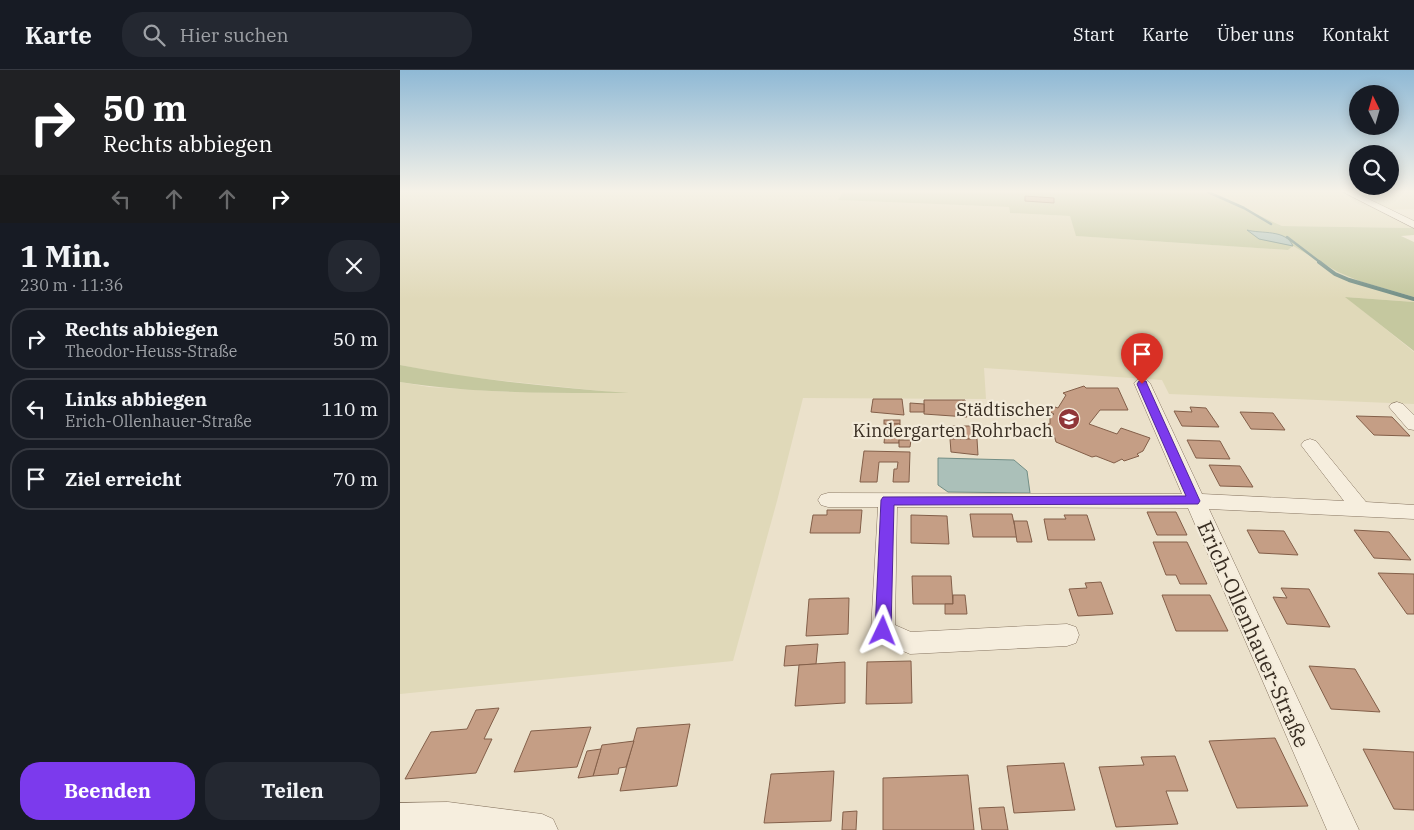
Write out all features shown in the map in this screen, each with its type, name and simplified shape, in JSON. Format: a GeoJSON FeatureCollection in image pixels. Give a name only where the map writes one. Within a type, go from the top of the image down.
{"type":"FeatureCollection","features":[{"type":"Feature","properties":{"kind":"street","name":"Erich-Ollenhauer-Straße"},"geometry":{"type":"LineString","coordinates":[[1142,384],[1343,830]]}},
{"type":"Feature","properties":{"kind":"street"},"geometry":{"type":"LineString","coordinates":[[1397,408],[1414,425]]}},
{"type":"Feature","properties":{"kind":"street"},"geometry":{"type":"LineString","coordinates":[[1310,445],[1360,508]]}},
{"type":"Feature","properties":{"kind":"street"},"geometry":{"type":"LineString","coordinates":[[828,500],[1194,501],[1360,508],[1410,516]]}},
{"type":"Feature","properties":{"kind":"street"},"geometry":{"type":"LineString","coordinates":[[888,500],[883,631],[910,643],[1067,635]]}},
{"type":"Feature","properties":{"kind":"street"},"geometry":{"type":"LineString","coordinates":[[400,818],[448,817],[542,830]]}},
{"type":"Feature","properties":{"kind":"shaded area"},"geometry":{"type":"Polygon","coordinates":[[[400,227],[1074,227],[1077,236],[1288,250],[1293,246],[1338,272],[1359,281],[1414,297],[1414,302],[1346,297],[1414,352],[1414,404],[1169,394],[1162,380],[984,368],[986,399],[803,398],[733,661],[400,694],[400,382],[429,387],[506,392],[620,393],[457,376],[400,365],[400,227]]]}},
{"type":"Feature","properties":{"kind":"green space"},"geometry":{"type":"Polygon","coordinates":[[[1073,227],[1414,228],[1414,235],[1401,236],[1414,242],[1414,297],[1359,281],[1338,272],[1293,246],[1288,250],[1076,236],[1073,227]]]}},
{"type":"Feature","properties":{"kind":"green space"},"geometry":{"type":"Polygon","coordinates":[[[1345,297],[1414,302],[1414,351],[1345,297]]]}},
{"type":"Feature","properties":{"kind":"green space"},"geometry":{"type":"Polygon","coordinates":[[[400,365],[514,382],[629,393],[515,392],[429,386],[400,382],[400,365]]]}},
{"type":"Feature","properties":{"kind":"water"},"geometry":{"type":"Polygon","coordinates":[[[1247,230],[1273,233],[1285,237],[1293,246],[1259,239],[1247,230]]]}},
{"type":"Feature","properties":{"kind":"water"},"geometry":{"type":"Polygon","coordinates":[[[938,458],[1014,460],[1027,471],[1030,493],[948,492],[938,485],[938,458]]]}},
{"type":"Feature","properties":{"kind":"building"},"geometry":{"type":"Polygon","coordinates":[[[1084,386],[1086,388],[1118,388],[1128,410],[1100,410],[1089,424],[1117,434],[1121,428],[1150,438],[1143,451],[1137,454],[1139,456],[1124,461],[1122,459],[1114,463],[1096,456],[1092,457],[1056,442],[1054,435],[1051,435],[1050,431],[1052,431],[1048,424],[1050,424],[1050,417],[1054,414],[1050,412],[1055,407],[1058,408],[1066,395],[1063,393],[1084,386]]]}},
{"type":"Feature","properties":{"kind":"building"},"geometry":{"type":"Polygon","coordinates":[[[873,399],[902,399],[904,415],[871,412],[873,399]]]}},
{"type":"Feature","properties":{"kind":"building"},"geometry":{"type":"Polygon","coordinates":[[[924,400],[965,400],[967,417],[924,414],[924,400]]]}},
{"type":"Feature","properties":{"kind":"building"},"geometry":{"type":"Polygon","coordinates":[[[910,403],[924,404],[924,412],[910,412],[910,403]]]}},
{"type":"Feature","properties":{"kind":"building"},"geometry":{"type":"Polygon","coordinates":[[[1190,407],[1206,408],[1219,427],[1182,426],[1174,411],[1192,412],[1190,407]]]}},
{"type":"Feature","properties":{"kind":"building"},"geometry":{"type":"Polygon","coordinates":[[[1240,412],[1273,413],[1285,430],[1251,429],[1240,412]]]}},
{"type":"Feature","properties":{"kind":"building"},"geometry":{"type":"Polygon","coordinates":[[[1356,416],[1392,417],[1410,436],[1374,435],[1356,416]]]}},
{"type":"Feature","properties":{"kind":"building"},"geometry":{"type":"Polygon","coordinates":[[[884,420],[900,420],[900,424],[884,424],[884,420]]]}},
{"type":"Feature","properties":{"kind":"building"},"geometry":{"type":"Polygon","coordinates":[[[886,424],[900,424],[899,443],[884,443],[886,424]]]}},
{"type":"Feature","properties":{"kind":"building"},"geometry":{"type":"Polygon","coordinates":[[[950,426],[976,426],[977,439],[950,439],[950,426]]]}},
{"type":"Feature","properties":{"kind":"building"},"geometry":{"type":"Polygon","coordinates":[[[950,439],[977,439],[978,455],[951,452],[950,439]]]}},
{"type":"Feature","properties":{"kind":"building"},"geometry":{"type":"Polygon","coordinates":[[[899,440],[911,440],[910,447],[899,447],[899,440]]]}},
{"type":"Feature","properties":{"kind":"building"},"geometry":{"type":"Polygon","coordinates":[[[1187,440],[1220,441],[1230,459],[1196,458],[1187,440]]]}},
{"type":"Feature","properties":{"kind":"building"},"geometry":{"type":"Polygon","coordinates":[[[864,451],[910,452],[909,482],[893,482],[894,469],[897,469],[898,462],[879,462],[877,482],[860,482],[864,451]]]}},
{"type":"Feature","properties":{"kind":"building"},"geometry":{"type":"Polygon","coordinates":[[[1209,465],[1240,466],[1253,487],[1220,486],[1209,465]]]}},
{"type":"Feature","properties":{"kind":"building"},"geometry":{"type":"Polygon","coordinates":[[[827,510],[862,510],[860,533],[810,533],[813,515],[827,515],[827,510]]]}},
{"type":"Feature","properties":{"kind":"building"},"geometry":{"type":"Polygon","coordinates":[[[1147,512],[1176,512],[1187,535],[1157,535],[1147,512]]]}},
{"type":"Feature","properties":{"kind":"building"},"geometry":{"type":"Polygon","coordinates":[[[970,514],[1012,514],[1017,537],[973,537],[970,514]]]}},
{"type":"Feature","properties":{"kind":"building"},"geometry":{"type":"Polygon","coordinates":[[[911,515],[947,516],[949,544],[911,543],[911,515]]]}},
{"type":"Feature","properties":{"kind":"building"},"geometry":{"type":"Polygon","coordinates":[[[1064,515],[1087,515],[1095,540],[1048,540],[1044,519],[1066,519],[1064,515]]]}},
{"type":"Feature","properties":{"kind":"building"},"geometry":{"type":"Polygon","coordinates":[[[1014,521],[1027,521],[1032,542],[1017,542],[1014,521]]]}},
{"type":"Feature","properties":{"kind":"building"},"geometry":{"type":"Polygon","coordinates":[[[1247,530],[1284,531],[1298,555],[1259,553],[1247,530]]]}},
{"type":"Feature","properties":{"kind":"building"},"geometry":{"type":"Polygon","coordinates":[[[1354,530],[1389,532],[1411,560],[1374,558],[1354,530]]]}},
{"type":"Feature","properties":{"kind":"building"},"geometry":{"type":"Polygon","coordinates":[[[1153,542],[1187,542],[1207,584],[1180,584],[1176,575],[1166,575],[1153,542]]]}},
{"type":"Feature","properties":{"kind":"building"},"geometry":{"type":"Polygon","coordinates":[[[1378,573],[1414,574],[1414,614],[1407,614],[1378,573]]]}},
{"type":"Feature","properties":{"kind":"building"},"geometry":{"type":"Polygon","coordinates":[[[912,576],[951,576],[953,604],[913,604],[912,576]]]}},
{"type":"Feature","properties":{"kind":"building"},"geometry":{"type":"Polygon","coordinates":[[[1101,582],[1113,614],[1078,616],[1069,589],[1087,588],[1085,583],[1101,582]]]}},
{"type":"Feature","properties":{"kind":"building"},"geometry":{"type":"Polygon","coordinates":[[[1281,588],[1309,589],[1330,627],[1287,624],[1273,597],[1287,598],[1281,588]]]}},
{"type":"Feature","properties":{"kind":"building"},"geometry":{"type":"Polygon","coordinates":[[[953,595],[965,595],[967,614],[945,614],[945,604],[953,604],[953,595]]]}},
{"type":"Feature","properties":{"kind":"building"},"geometry":{"type":"Polygon","coordinates":[[[1162,595],[1210,595],[1228,631],[1176,631],[1162,595]]]}},
{"type":"Feature","properties":{"kind":"building"},"geometry":{"type":"Polygon","coordinates":[[[849,598],[848,634],[806,636],[809,599],[849,598]]]}},
{"type":"Feature","properties":{"kind":"building"},"geometry":{"type":"Polygon","coordinates":[[[818,644],[816,664],[784,666],[786,646],[818,644]]]}},
{"type":"Feature","properties":{"kind":"building"},"geometry":{"type":"Polygon","coordinates":[[[911,661],[912,703],[866,704],[867,662],[911,661]]]}},
{"type":"Feature","properties":{"kind":"building"},"geometry":{"type":"Polygon","coordinates":[[[845,662],[845,703],[795,706],[799,665],[845,662]]]}},
{"type":"Feature","properties":{"kind":"building"},"geometry":{"type":"Polygon","coordinates":[[[1309,666],[1355,669],[1380,712],[1331,709],[1309,666]]]}},
{"type":"Feature","properties":{"kind":"building"},"geometry":{"type":"Polygon","coordinates":[[[499,708],[484,739],[492,739],[476,773],[405,779],[431,732],[467,729],[476,710],[499,708]]]}},
{"type":"Feature","properties":{"kind":"building"},"geometry":{"type":"Polygon","coordinates":[[[690,724],[677,786],[620,791],[637,728],[690,724]]]}},
{"type":"Feature","properties":{"kind":"building"},"geometry":{"type":"Polygon","coordinates":[[[591,727],[577,767],[514,772],[531,731],[591,727]]]}},
{"type":"Feature","properties":{"kind":"building"},"geometry":{"type":"Polygon","coordinates":[[[1275,738],[1308,806],[1237,808],[1209,741],[1275,738]]]}},
{"type":"Feature","properties":{"kind":"building"},"geometry":{"type":"Polygon","coordinates":[[[634,741],[626,767],[619,768],[618,774],[593,776],[602,745],[634,741]]]}},
{"type":"Feature","properties":{"kind":"building"},"geometry":{"type":"Polygon","coordinates":[[[601,749],[593,776],[578,778],[587,751],[601,749]]]}},
{"type":"Feature","properties":{"kind":"building"},"geometry":{"type":"Polygon","coordinates":[[[1363,749],[1414,752],[1414,810],[1394,809],[1363,749]]]}},
{"type":"Feature","properties":{"kind":"building"},"geometry":{"type":"Polygon","coordinates":[[[1175,756],[1188,791],[1166,791],[1178,824],[1116,827],[1099,767],[1144,765],[1141,757],[1175,756]]]}},
{"type":"Feature","properties":{"kind":"building"},"geometry":{"type":"Polygon","coordinates":[[[1064,763],[1075,810],[1014,813],[1007,766],[1064,763]]]}},
{"type":"Feature","properties":{"kind":"building"},"geometry":{"type":"Polygon","coordinates":[[[834,771],[831,821],[764,823],[771,774],[834,771]]]}},
{"type":"Feature","properties":{"kind":"building"},"geometry":{"type":"Polygon","coordinates":[[[968,775],[974,830],[883,830],[883,778],[968,775]]]}},
{"type":"Feature","properties":{"kind":"building"},"geometry":{"type":"Polygon","coordinates":[[[1004,807],[1008,830],[982,830],[979,808],[1004,807]]]}},
{"type":"Feature","properties":{"kind":"building"},"geometry":{"type":"Polygon","coordinates":[[[857,811],[856,830],[842,830],[843,812],[857,811]]]}},
{"type":"Feature","properties":{"kind":"waterway"},"geometry":{"type":"LineString","coordinates":[[1287,237],[1321,263]]}},
{"type":"Feature","properties":{"kind":"waterway"},"geometry":{"type":"LineString","coordinates":[[1319,262],[1335,274],[1349,280],[1414,299]]}},
{"type":"Feature","properties":{"kind":"place","name":"Städtischer Kindergarten Rohrbach"},"geometry":{"type":"Point","coordinates":[1069,419]}},
{"type":"Feature","properties":{"kind":"route"},"geometry":{"type":"LineString","coordinates":[[883,631],[888,500],[1194,501],[1142,384]]}}]}
